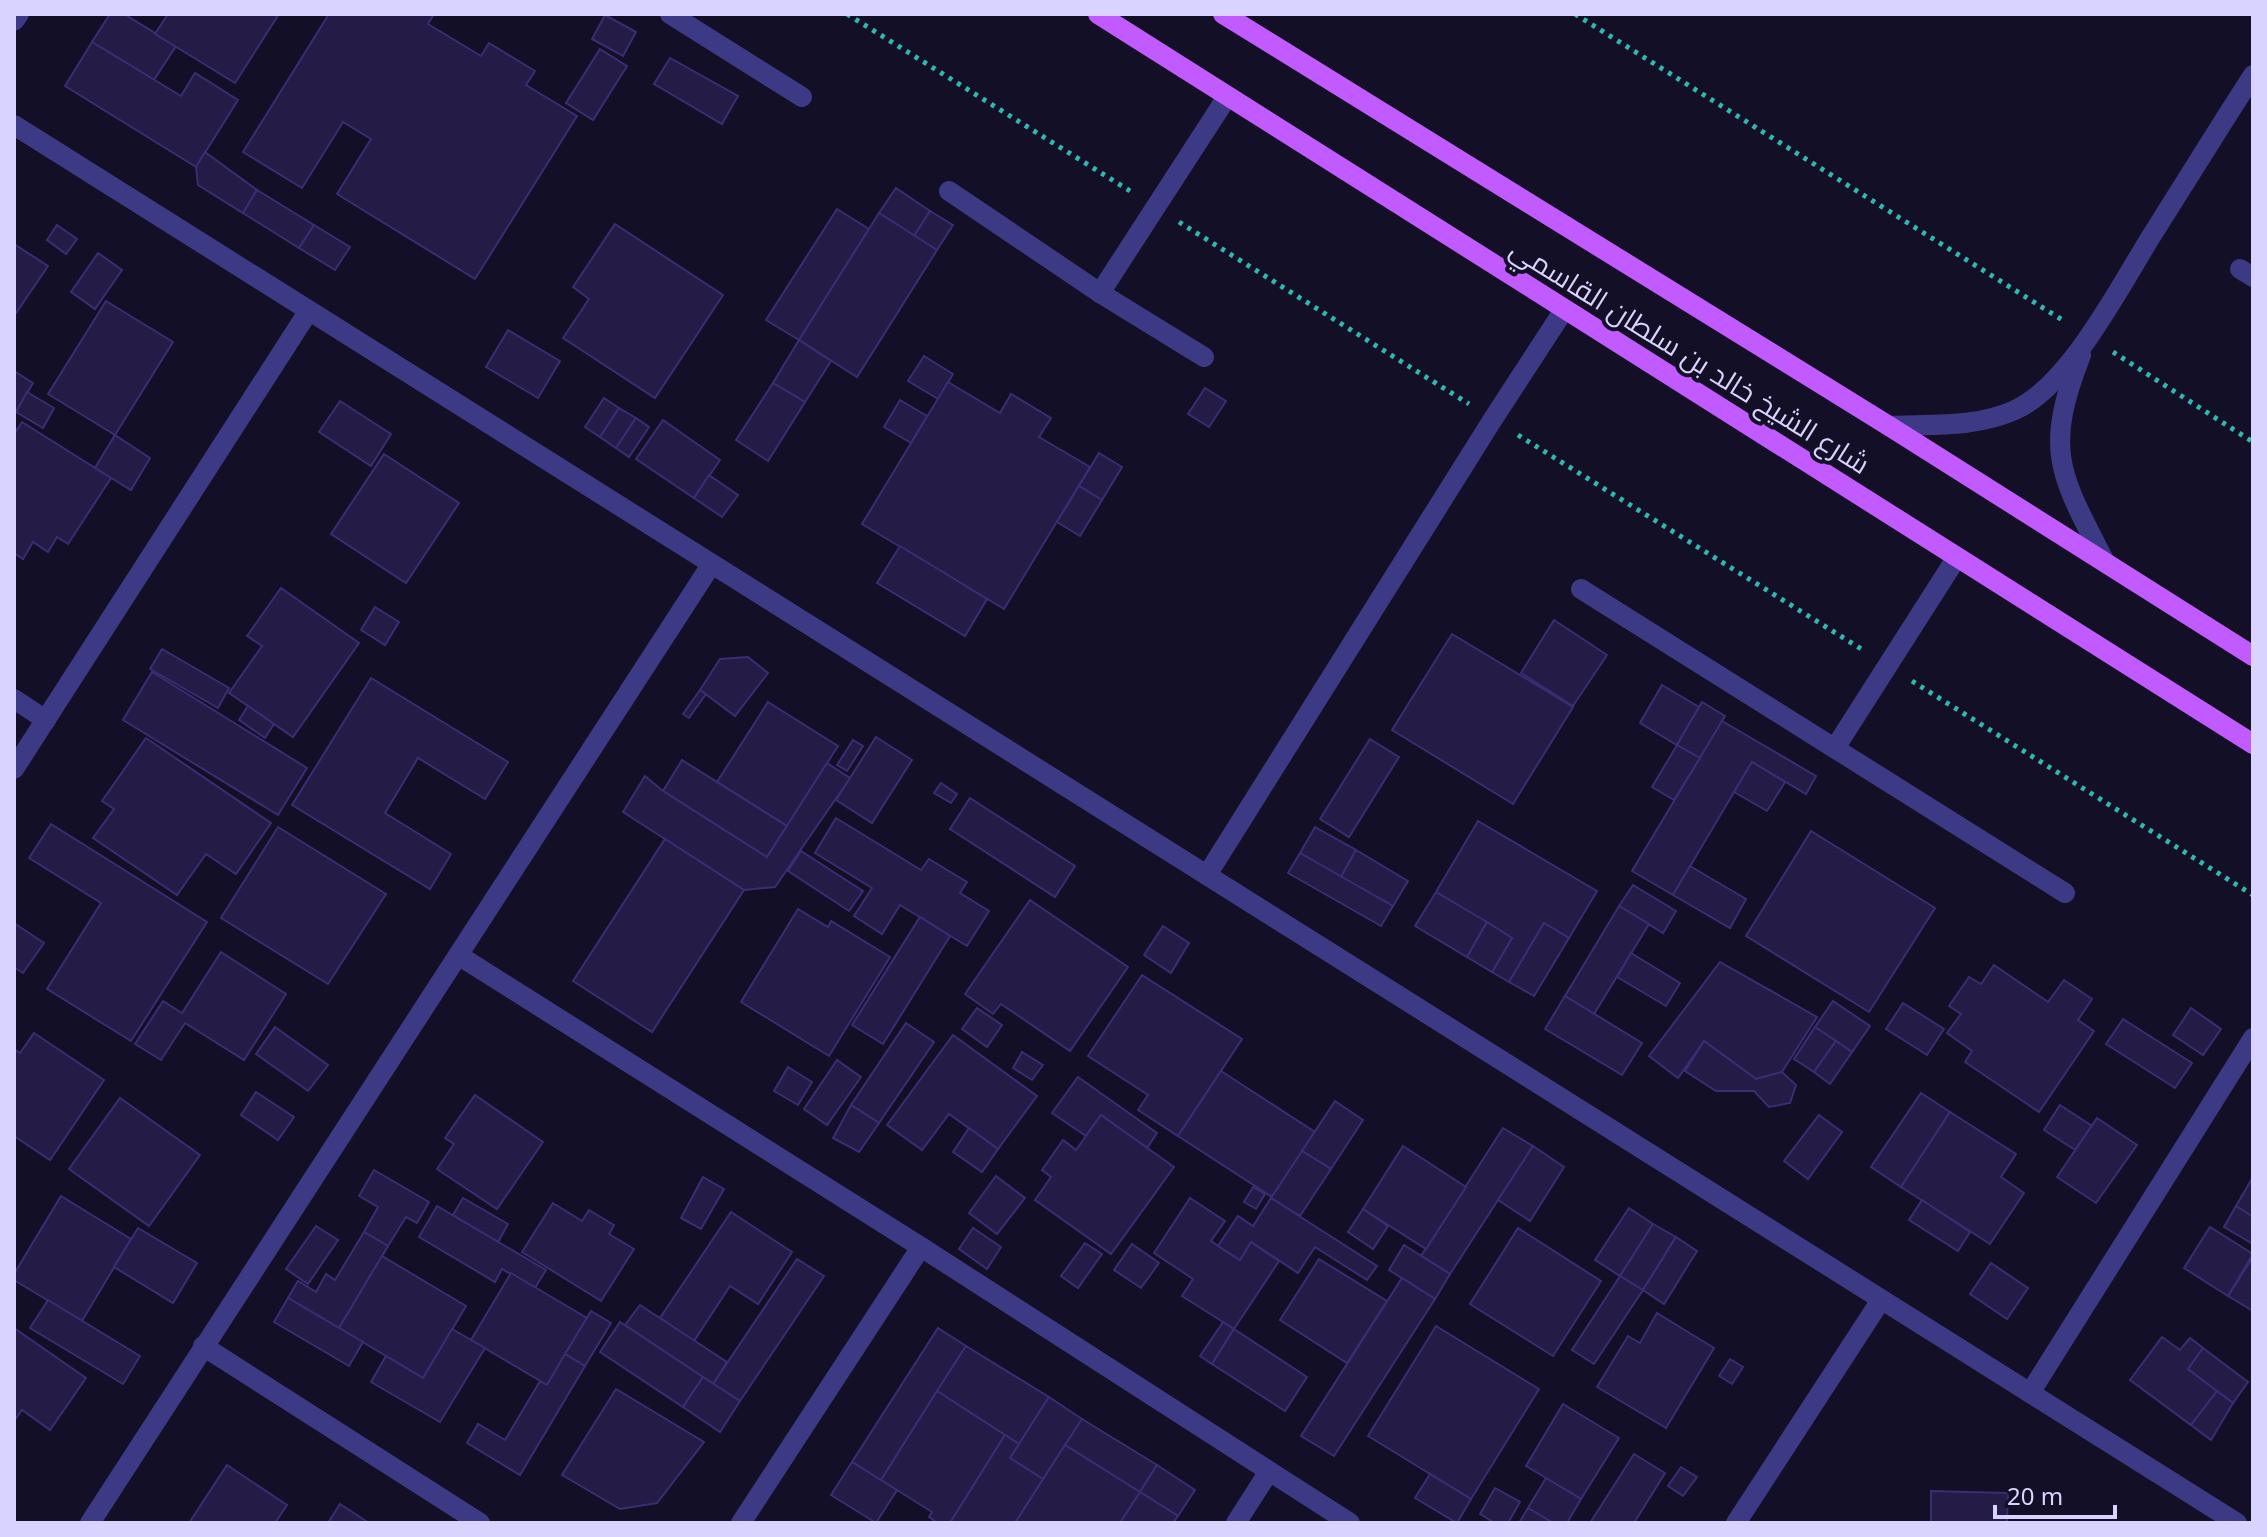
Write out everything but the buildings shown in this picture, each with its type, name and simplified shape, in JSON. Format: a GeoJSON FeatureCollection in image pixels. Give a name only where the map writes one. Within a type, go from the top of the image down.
{"type":"FeatureCollection","features":[{"type":"Feature","properties":{"kind":"main road","name":"شارع الشيخ خالد بن سلطان القاسمي"},"geometry":{"type":"LineString","coordinates":[[1098,14],[2252,744]]}},
{"type":"Feature","properties":{"kind":"main road","name":"شارع الشيخ خالد بن سلطان القاسمي"},"geometry":{"type":"LineString","coordinates":[[1223,14],[1889,426],[2253,656]]}},
{"type":"Feature","properties":{"kind":"street"},"geometry":{"type":"LineString","coordinates":[[14,21],[19,14]]}},
{"type":"Feature","properties":{"kind":"street"},"geometry":{"type":"LineString","coordinates":[[670,14],[802,97]]}},
{"type":"Feature","properties":{"kind":"street"},"geometry":{"type":"LineString","coordinates":[[1889,426],[1990,420],[2017,409],[2039,394],[2089,336],[2253,75]]}},
{"type":"Feature","properties":{"kind":"street"},"geometry":{"type":"LineString","coordinates":[[1100,293],[1227,97]]}},
{"type":"Feature","properties":{"kind":"street"},"geometry":{"type":"LineString","coordinates":[[14,125],[2237,1523]]}},
{"type":"Feature","properties":{"kind":"street"},"geometry":{"type":"LineString","coordinates":[[949,191],[1100,293],[1204,357]]}},
{"type":"Feature","properties":{"kind":"street"},"geometry":{"type":"LineString","coordinates":[[1207,875],[1564,310]]}},
{"type":"Feature","properties":{"kind":"street"},"geometry":{"type":"LineString","coordinates":[[14,769],[308,312]]}},
{"type":"Feature","properties":{"kind":"street"},"geometry":{"type":"LineString","coordinates":[[2089,336],[2066,393],[2060,420],[2059,447],[2063,474],[2105,562]]}},
{"type":"Feature","properties":{"kind":"street"},"geometry":{"type":"LineString","coordinates":[[1835,748],[1957,557]]}},
{"type":"Feature","properties":{"kind":"street"},"geometry":{"type":"LineString","coordinates":[[90,1523],[711,565]]}},
{"type":"Feature","properties":{"kind":"street"},"geometry":{"type":"LineString","coordinates":[[1581,589],[2065,893]]}},
{"type":"Feature","properties":{"kind":"street"},"geometry":{"type":"LineString","coordinates":[[14,699],[46,720]]}},
{"type":"Feature","properties":{"kind":"street"},"geometry":{"type":"LineString","coordinates":[[458,955],[1350,1523]]}},
{"type":"Feature","properties":{"kind":"street"},"geometry":{"type":"LineString","coordinates":[[2030,1393],[2253,1038]]}},
{"type":"Feature","properties":{"kind":"street"},"geometry":{"type":"LineString","coordinates":[[741,1523],[921,1247]]}},
{"type":"Feature","properties":{"kind":"street"},"geometry":{"type":"LineString","coordinates":[[1736,1523],[1881,1300]]}},
{"type":"Feature","properties":{"kind":"street"},"geometry":{"type":"LineString","coordinates":[[203,1346],[480,1523]]}},
{"type":"Feature","properties":{"kind":"street"},"geometry":{"type":"LineString","coordinates":[[1236,1523],[1268,1473]]}},
{"type":"Feature","properties":{"kind":"path"},"geometry":{"type":"LineString","coordinates":[[847,14],[2253,895]]}},
{"type":"Feature","properties":{"kind":"path"},"geometry":{"type":"LineString","coordinates":[[1575,14],[2253,442]]}}]}
